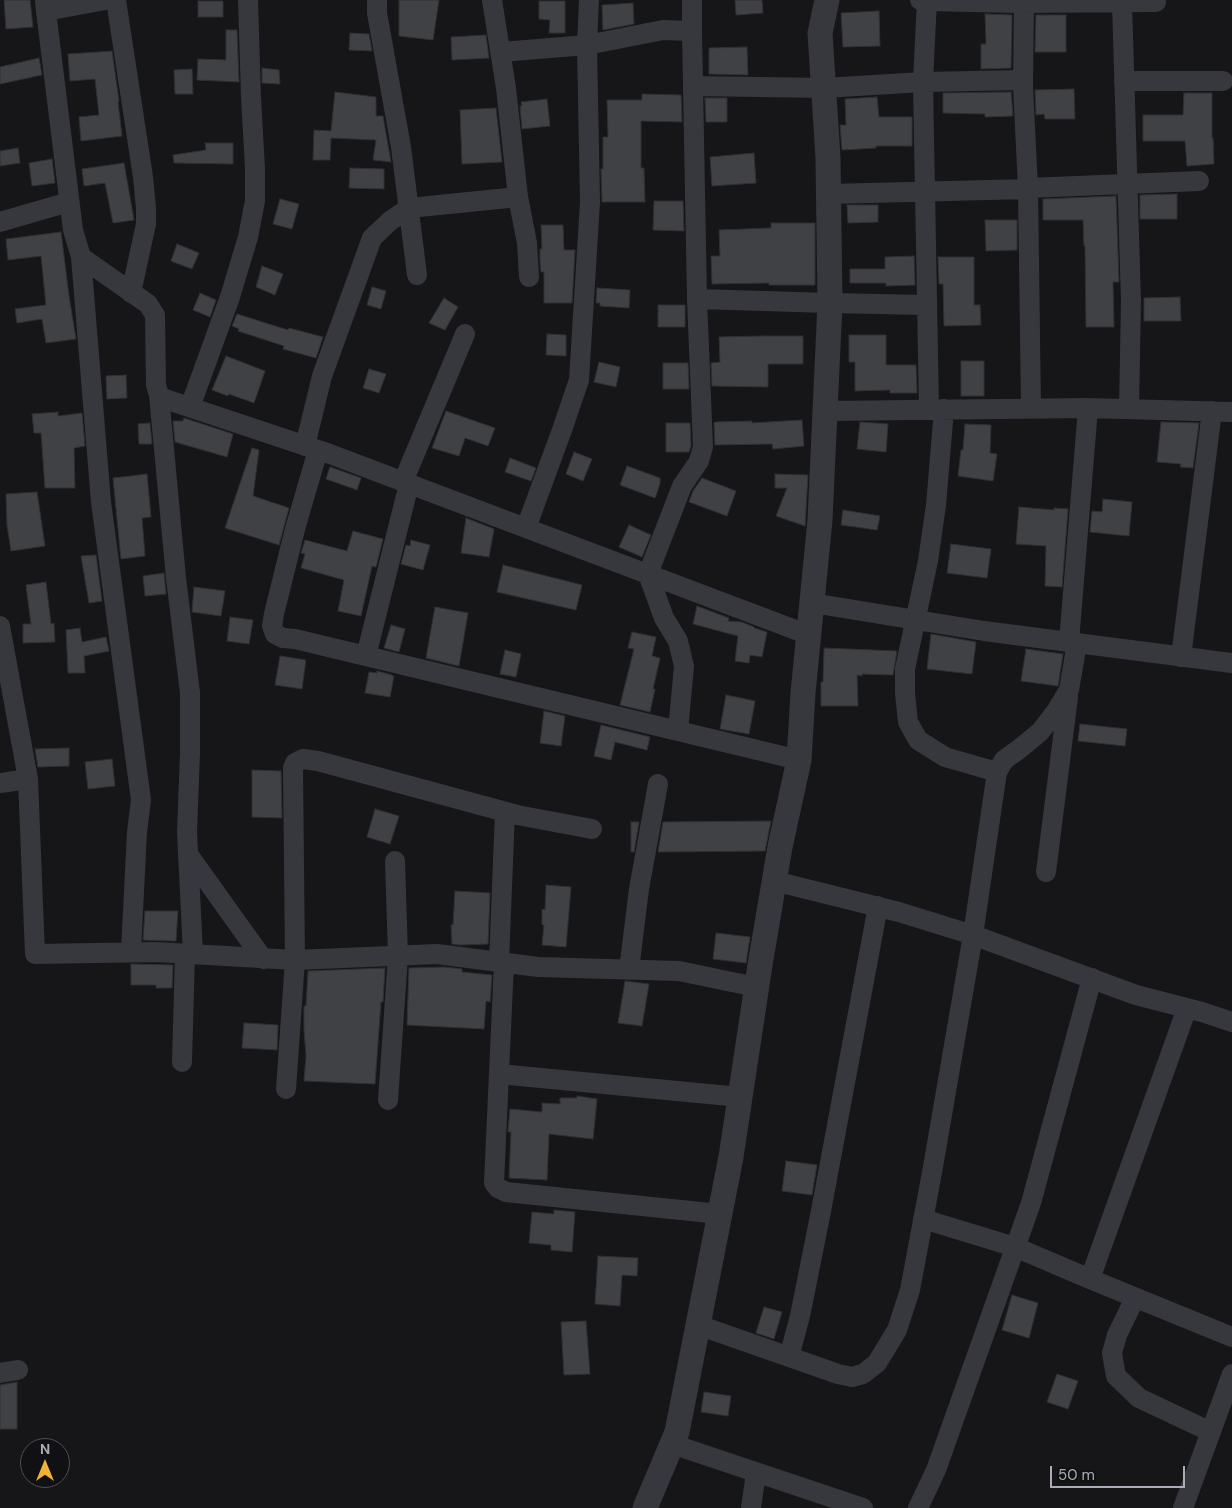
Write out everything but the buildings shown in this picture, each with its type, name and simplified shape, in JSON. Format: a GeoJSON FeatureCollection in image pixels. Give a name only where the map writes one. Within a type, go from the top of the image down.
{"type":"FeatureCollection","features":[{"type":"Feature","properties":{"kind":"street"},"geometry":{"type":"LineString","coordinates":[[105,0],[46,6],[69,202],[73,230],[81,257],[101,502],[140,800],[131,951]]}},
{"type":"Feature","properties":{"kind":"street"},"geometry":{"type":"LineString","coordinates":[[116,0],[146,208],[146,224],[131,292]]}},
{"type":"Feature","properties":{"kind":"street"},"geometry":{"type":"LineString","coordinates":[[190,407],[230,297],[248,237],[255,201],[248,0]]}},
{"type":"Feature","properties":{"kind":"street"},"geometry":{"type":"LineString","coordinates":[[376,0],[401,147],[417,276]]}},
{"type":"Feature","properties":{"kind":"street"},"geometry":{"type":"LineString","coordinates":[[492,0],[501,52],[518,197],[528,243],[529,277]]}},
{"type":"Feature","properties":{"kind":"street"},"geometry":{"type":"LineString","coordinates":[[526,528],[579,380],[590,202],[588,0]]}},
{"type":"Feature","properties":{"kind":"street"},"geometry":{"type":"LineString","coordinates":[[678,731],[684,666],[678,641],[664,618],[648,574],[682,486],[699,461],[703,447],[697,299],[692,0]]}},
{"type":"Feature","properties":{"kind":"street"},"geometry":{"type":"LineString","coordinates":[[646,1508],[677,1432],[731,1157],[774,881],[799,760],[803,693],[820,520],[830,303],[828,158],[820,33],[827,0]]}},
{"type":"Feature","properties":{"kind":"street"},"geometry":{"type":"LineString","coordinates":[[997,772],[945,757],[918,740],[908,722],[905,693],[905,669],[928,561],[936,505],[936,409],[926,304],[923,82],[925,0],[1156,2]]}},
{"type":"Feature","properties":{"kind":"street"},"geometry":{"type":"LineString","coordinates":[[1020,2],[1028,188],[1031,408]]}},
{"type":"Feature","properties":{"kind":"street"},"geometry":{"type":"LineString","coordinates":[[1122,3],[1130,301],[1129,409]]}},
{"type":"Feature","properties":{"kind":"street"},"geometry":{"type":"LineString","coordinates":[[501,52],[587,45],[663,30],[692,30]]}},
{"type":"Feature","properties":{"kind":"street"},"geometry":{"type":"LineString","coordinates":[[692,86],[824,88],[923,82],[1023,80]]}},
{"type":"Feature","properties":{"kind":"street"},"geometry":{"type":"LineString","coordinates":[[1124,81],[1223,81]]}},
{"type":"Feature","properties":{"kind":"street"},"geometry":{"type":"LineString","coordinates":[[828,194],[1199,181]]}},
{"type":"Feature","properties":{"kind":"street"},"geometry":{"type":"LineString","coordinates":[[518,197],[409,208],[390,221],[372,238],[322,376],[312,448],[295,529],[274,614],[272,626],[275,634],[283,638],[295,639],[799,760]]}},
{"type":"Feature","properties":{"kind":"street"},"geometry":{"type":"LineString","coordinates":[[0,222],[69,202]]}},
{"type":"Feature","properties":{"kind":"street"},"geometry":{"type":"LineString","coordinates":[[81,257],[148,304],[155,315],[156,385],[159,395],[176,578],[190,693],[187,832],[189,954],[182,1062]]}},
{"type":"Feature","properties":{"kind":"street"},"geometry":{"type":"LineString","coordinates":[[697,299],[926,304]]}},
{"type":"Feature","properties":{"kind":"street"},"geometry":{"type":"LineString","coordinates":[[366,656],[406,483],[465,334]]}},
{"type":"Feature","properties":{"kind":"street"},"geometry":{"type":"LineString","coordinates":[[159,395],[165,399],[312,448],[809,634]]}},
{"type":"Feature","properties":{"kind":"street"},"geometry":{"type":"LineString","coordinates":[[1046,872],[1069,690],[1088,408]]}},
{"type":"Feature","properties":{"kind":"street"},"geometry":{"type":"LineString","coordinates":[[825,410],[1088,408],[1222,412],[1181,657]]}},
{"type":"Feature","properties":{"kind":"street"},"geometry":{"type":"LineString","coordinates":[[812,603],[984,631],[1232,663]]}},
{"type":"Feature","properties":{"kind":"street"},"geometry":{"type":"LineString","coordinates":[[0,626],[28,779],[35,954],[131,951],[295,960],[437,954],[538,967],[679,971],[756,987]]}},
{"type":"Feature","properties":{"kind":"street"},"geometry":{"type":"LineString","coordinates":[[698,1325],[838,1374],[852,1377],[863,1374],[878,1363],[897,1330],[910,1290],[973,935],[997,772],[1004,760],[1040,732],[1069,690]]}},
{"type":"Feature","properties":{"kind":"street"},"geometry":{"type":"LineString","coordinates":[[286,1089],[295,960],[293,768],[295,763],[303,759],[318,762],[505,812],[592,829]]}},
{"type":"Feature","properties":{"kind":"street"},"geometry":{"type":"LineString","coordinates":[[0,783],[28,779]]}},
{"type":"Feature","properties":{"kind":"street"},"geometry":{"type":"LineString","coordinates":[[629,970],[640,889],[658,784]]}},
{"type":"Feature","properties":{"kind":"street"},"geometry":{"type":"LineString","coordinates":[[505,812],[500,1074],[494,1183],[498,1188],[506,1192],[720,1214]]}},
{"type":"Feature","properties":{"kind":"street"},"geometry":{"type":"LineString","coordinates":[[188,854],[263,958]]}},
{"type":"Feature","properties":{"kind":"street"},"geometry":{"type":"LineString","coordinates":[[388,1100],[398,956],[395,861]]}},
{"type":"Feature","properties":{"kind":"street"},"geometry":{"type":"LineString","coordinates":[[774,881],[878,906],[973,935],[1136,995],[1202,1012],[1232,1022]]}},
{"type":"Feature","properties":{"kind":"street"},"geometry":{"type":"LineString","coordinates":[[789,1357],[800,1316],[821,1211],[878,906]]}},
{"type":"Feature","properties":{"kind":"street"},"geometry":{"type":"LineString","coordinates":[[925,1506],[936,1470],[1031,1203],[1092,978]]}},
{"type":"Feature","properties":{"kind":"street"},"geometry":{"type":"LineString","coordinates":[[1090,1279],[1187,1008]]}},
{"type":"Feature","properties":{"kind":"street"},"geometry":{"type":"LineString","coordinates":[[500,1074],[740,1097]]}},
{"type":"Feature","properties":{"kind":"street"},"geometry":{"type":"LineString","coordinates":[[923,1219],[1015,1247],[1232,1337]]}},
{"type":"Feature","properties":{"kind":"street"},"geometry":{"type":"LineString","coordinates":[[1135,1298],[1117,1335],[1112,1353],[1116,1376],[1139,1398],[1211,1432]]}},
{"type":"Feature","properties":{"kind":"street"},"geometry":{"type":"LineString","coordinates":[[1184,1508],[1232,1374]]}},
{"type":"Feature","properties":{"kind":"street"},"geometry":{"type":"LineString","coordinates":[[672,1444],[863,1508]]}},
{"type":"Feature","properties":{"kind":"street"},"geometry":{"type":"LineString","coordinates":[[751,1508],[756,1473]]}}]}
